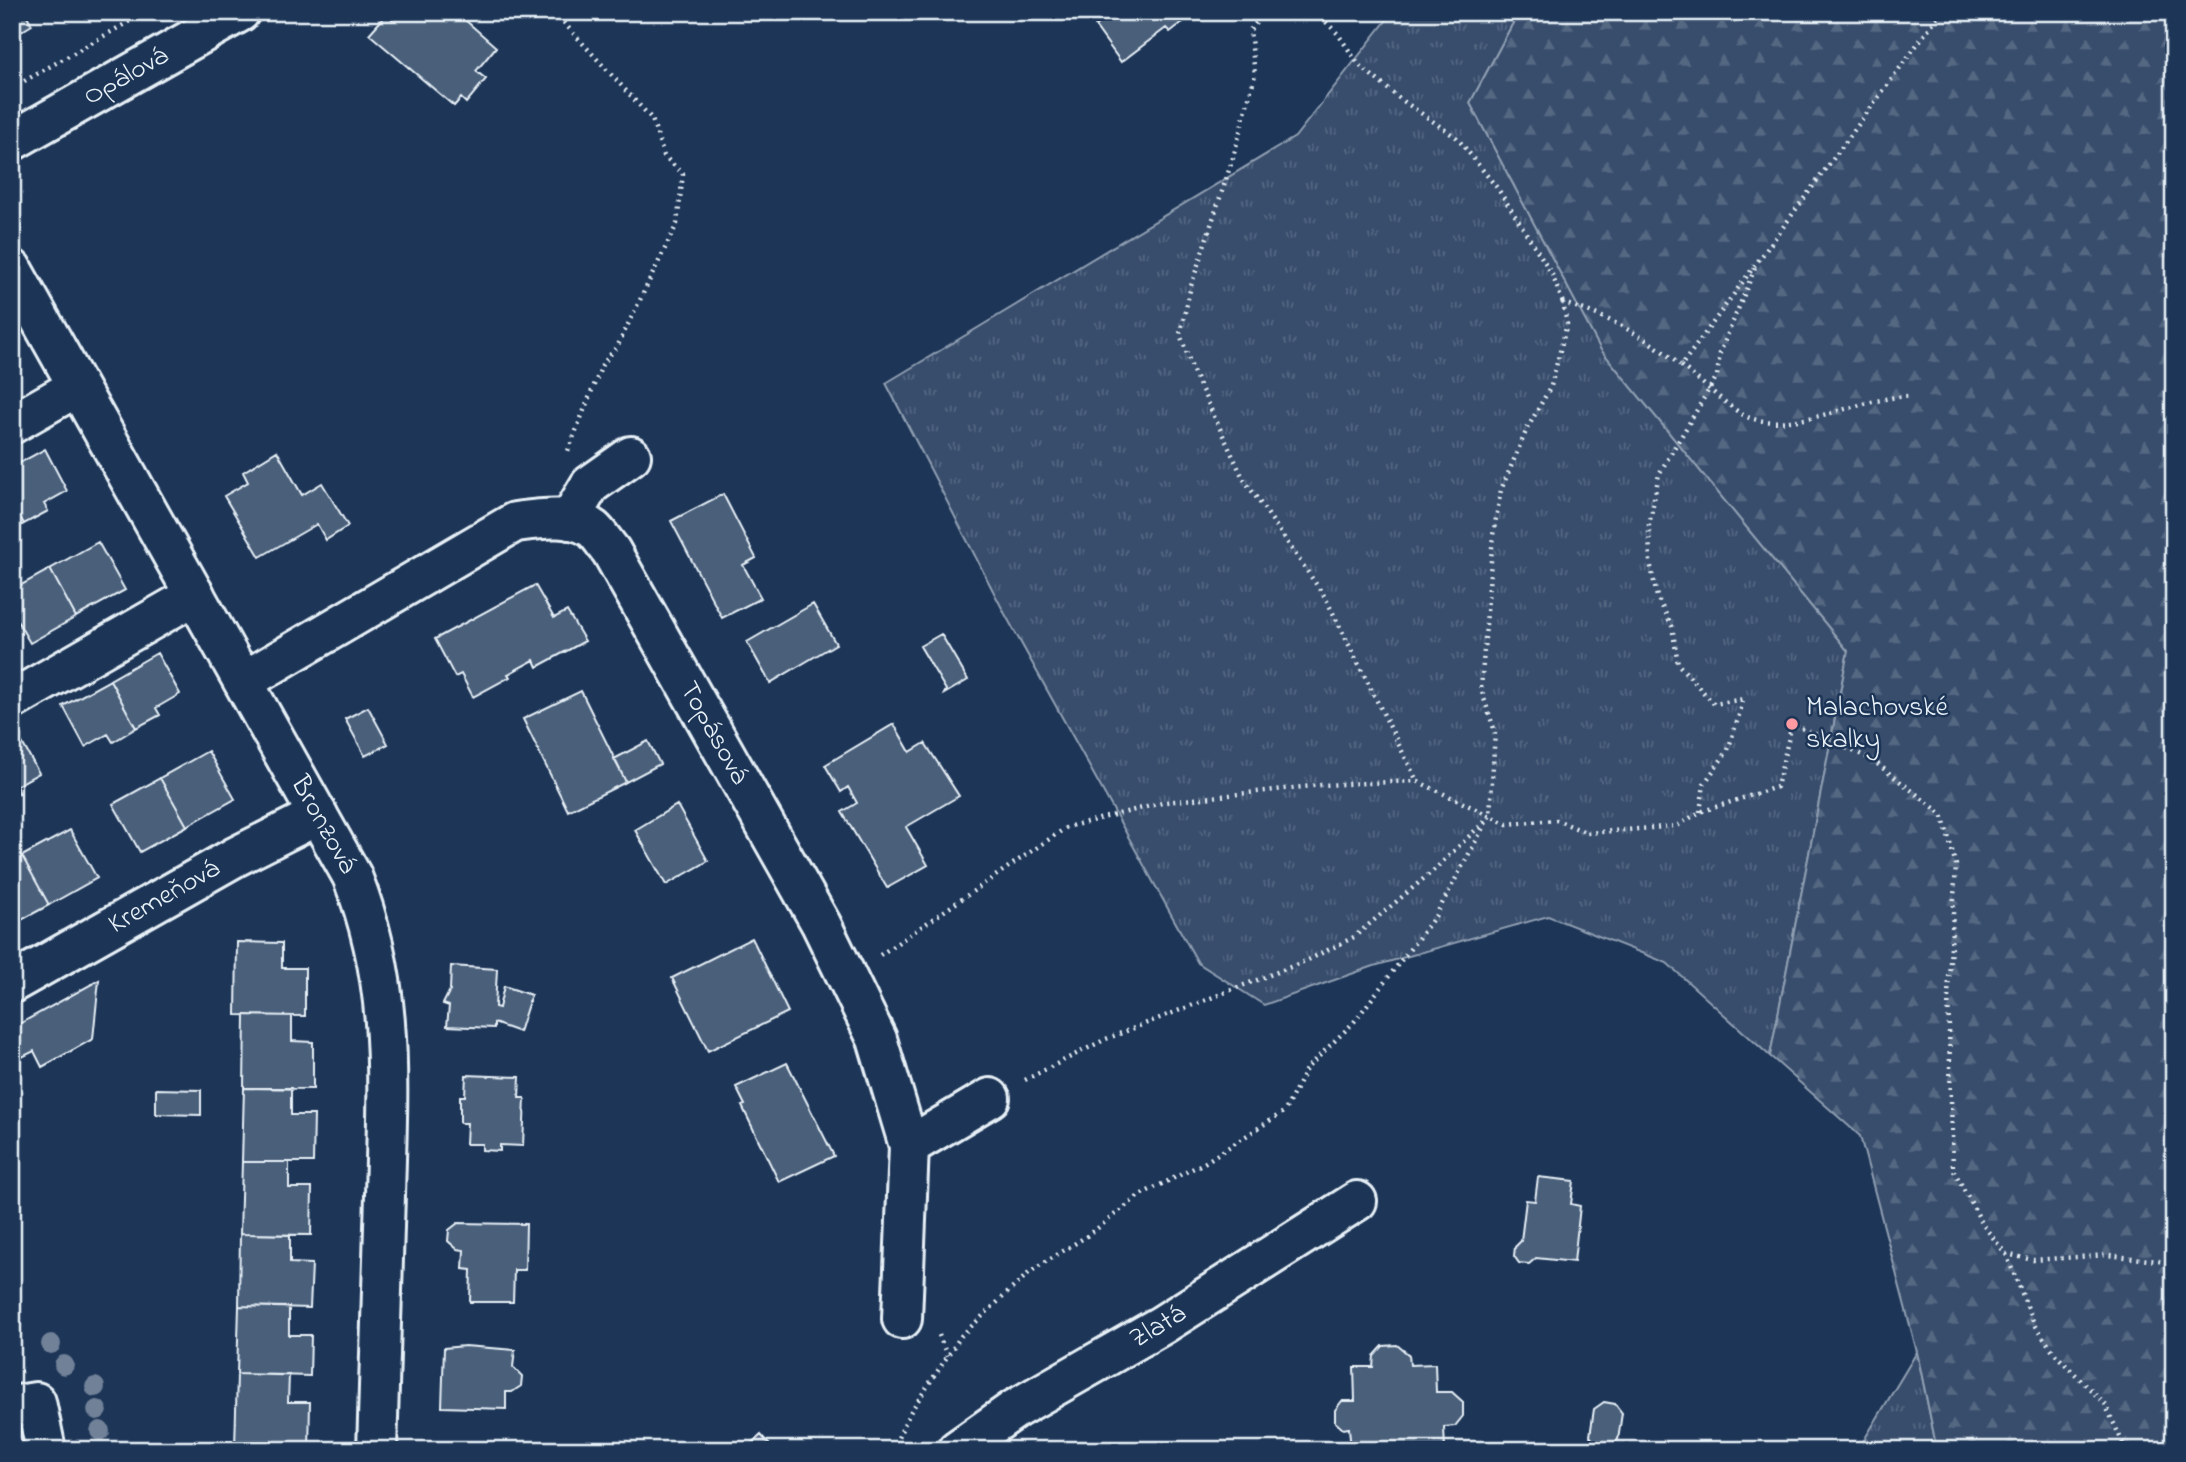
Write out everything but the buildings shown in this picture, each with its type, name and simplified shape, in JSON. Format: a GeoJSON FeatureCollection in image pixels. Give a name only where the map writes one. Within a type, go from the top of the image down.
{"type":"FeatureCollection","features":[{"type":"Feature","properties":{"kind":"street","name":"Opálová"},"geometry":{"type":"LineString","coordinates":[[12,141],[240,12]]}},
{"type":"Feature","properties":{"kind":"street","name":"Bronzová"},"geometry":{"type":"LineString","coordinates":[[12,269],[352,876],[366,912],[376,948],[387,1026],[377,1450]]}},
{"type":"Feature","properties":{"kind":"street"},"geometry":{"type":"LineString","coordinates":[[12,424],[77,387]]}},
{"type":"Feature","properties":{"kind":"street"},"geometry":{"type":"LineString","coordinates":[[569,520],[590,485],[631,456]]}},
{"type":"Feature","properties":{"kind":"street","name":"Topásová"},"geometry":{"type":"LineString","coordinates":[[244,681],[515,522],[542,518],[569,520],[592,528],[611,551],[849,977],[877,1038],[909,1146],[902,1319]]}},
{"type":"Feature","properties":{"kind":"street"},"geometry":{"type":"LineString","coordinates":[[12,700],[195,595]]}},
{"type":"Feature","properties":{"kind":"street","name":"Kremeňová"},"geometry":{"type":"LineString","coordinates":[[12,983],[236,857],[318,816]]}},
{"type":"Feature","properties":{"kind":"street"},"geometry":{"type":"LineString","coordinates":[[909,1146],[990,1098]]}},
{"type":"Feature","properties":{"kind":"street","name":"Zlatá"},"geometry":{"type":"LineString","coordinates":[[957,1450],[1015,1409],[1162,1325],[1357,1201]]}},
{"type":"Feature","properties":{"kind":"street"},"geometry":{"type":"LineString","coordinates":[[12,1406],[36,1402],[46,1450]]}},
{"type":"Feature","properties":{"kind":"path"},"geometry":{"type":"LineString","coordinates":[[12,88],[146,12]]}},
{"type":"Feature","properties":{"kind":"path"},"geometry":{"type":"LineString","coordinates":[[554,12],[652,119],[664,156],[684,173],[677,224],[618,345],[602,365],[565,460]]}},
{"type":"Feature","properties":{"kind":"path"},"geometry":{"type":"LineString","coordinates":[[1265,12],[1250,30],[1255,75],[1233,158],[1191,286],[1180,334],[1193,371],[1243,478],[1325,597],[1417,781]]}},
{"type":"Feature","properties":{"kind":"path"},"geometry":{"type":"LineString","coordinates":[[892,1450],[911,1411],[961,1336],[1030,1272],[1090,1234],[1140,1195],[1204,1163],[1285,1111],[1306,1069],[1354,1022],[1436,915],[1490,816],[1495,732],[1480,689],[1493,535],[1501,491],[1527,429],[1551,386],[1567,324],[1563,303],[1551,272],[1505,199],[1457,138],[1399,98],[1359,65],[1338,34],[1316,12]]}},
{"type":"Feature","properties":{"kind":"path"},"geometry":{"type":"LineString","coordinates":[[1681,366],[1941,12]]}},
{"type":"Feature","properties":{"kind":"path"},"geometry":{"type":"LineString","coordinates":[[1700,812],[1704,784],[1728,750],[1744,699],[1714,704],[1678,664],[1671,626],[1657,597],[1652,574],[1649,525],[1659,474],[1717,376],[1720,353],[1756,265]]}},
{"type":"Feature","properties":{"kind":"path"},"geometry":{"type":"LineString","coordinates":[[1563,303],[1587,310],[1661,349],[1749,418],[1779,420],[1815,417],[1885,397],[1909,396]]}},
{"type":"Feature","properties":{"kind":"path"},"geometry":{"type":"LineString","coordinates":[[849,977],[1067,827],[1166,802],[1321,785],[1417,781],[1507,824],[1557,820],[1587,833],[1677,826],[1700,812],[1777,787],[1792,724],[1871,759],[1941,814],[1956,865],[1948,995],[1953,1169],[1983,1225],[2006,1254],[2035,1326],[2056,1354],[2105,1404],[2126,1450]]}},
{"type":"Feature","properties":{"kind":"path"},"geometry":{"type":"LineString","coordinates":[[990,1098],[1106,1039],[1308,960],[1354,937],[1434,870],[1490,816]]}},
{"type":"Feature","properties":{"kind":"path"},"geometry":{"type":"LineString","coordinates":[[2006,1254],[2034,1260],[2108,1255],[2174,1263]]}},
{"type":"Feature","properties":{"kind":"green space"},"geometry":{"type":"Polygon","coordinates":[[[1393,12],[1519,12],[1470,103],[1601,350],[1848,651],[1770,1056],[1667,963],[1548,916],[1374,966],[1264,1005],[1198,963],[1005,614],[886,383],[1295,137],[1393,12]]]}},
{"type":"Feature","properties":{"kind":"green space"},"geometry":{"type":"Polygon","coordinates":[[[1519,12],[2174,12],[2174,1450],[1937,1450],[1917,1352],[1860,1136],[1770,1056],[1848,651],[1601,350],[1470,103],[1519,12]]]}},
{"type":"Feature","properties":{"kind":"green space"},"geometry":{"type":"Polygon","coordinates":[[[1917,1352],[1937,1450],[1858,1450],[1917,1352]]]}},
{"type":"Feature","properties":{"kind":"place","name":"Malachovské skalky"},"geometry":{"type":"Point","coordinates":[1792,724]}}]}
